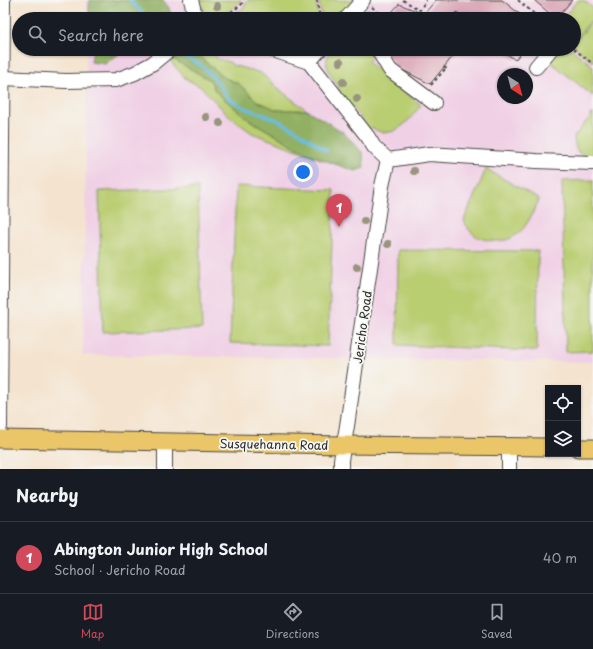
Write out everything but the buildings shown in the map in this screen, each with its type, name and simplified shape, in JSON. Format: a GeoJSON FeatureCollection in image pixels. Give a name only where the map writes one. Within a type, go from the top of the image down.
{"type":"FeatureCollection","features":[{"type":"Feature","properties":{"kind":"main road","name":"Susquehanna Road"},"geometry":{"type":"LineString","coordinates":[[0,439],[545,447]]}},
{"type":"Feature","properties":{"kind":"main road"},"geometry":{"type":"LineString","coordinates":[[581,448],[593,448]]}},
{"type":"Feature","properties":{"kind":"street"},"geometry":{"type":"LineString","coordinates":[[0,428],[0,210],[3,0]]}},
{"type":"Feature","properties":{"kind":"street"},"geometry":{"type":"LineString","coordinates":[[191,0],[194,12]]}},
{"type":"Feature","properties":{"kind":"street"},"geometry":{"type":"LineString","coordinates":[[354,12],[366,2]]}},
{"type":"Feature","properties":{"kind":"street"},"geometry":{"type":"LineString","coordinates":[[3,78],[66,81],[116,80],[135,73],[153,63],[162,56]]}},
{"type":"Feature","properties":{"kind":"street"},"geometry":{"type":"LineString","coordinates":[[291,56],[309,62],[368,137],[374,147],[388,160],[429,154],[593,163]]}},
{"type":"Feature","properties":{"kind":"street"},"geometry":{"type":"LineString","coordinates":[[309,62],[314,56]]}},
{"type":"Feature","properties":{"kind":"street"},"geometry":{"type":"LineString","coordinates":[[382,56],[390,70],[434,103]]}},
{"type":"Feature","properties":{"kind":"street"},"geometry":{"type":"LineString","coordinates":[[536,67],[545,56]]}},
{"type":"Feature","properties":{"kind":"street","name":"Jericho Road"},"geometry":{"type":"LineString","coordinates":[[341,469],[341,460],[382,186],[388,160]]}},
{"type":"Feature","properties":{"kind":"street"},"geometry":{"type":"LineString","coordinates":[[165,442],[165,469]]}},
{"type":"Feature","properties":{"kind":"street"},"geometry":{"type":"LineString","coordinates":[[509,446],[509,469]]}},
{"type":"Feature","properties":{"kind":"path"},"geometry":{"type":"LineString","coordinates":[[231,12],[241,5],[244,0]]}},
{"type":"Feature","properties":{"kind":"path"},"geometry":{"type":"LineString","coordinates":[[317,0],[319,12]]}},
{"type":"Feature","properties":{"kind":"path"},"geometry":{"type":"LineString","coordinates":[[403,0],[420,10],[426,0]]}},
{"type":"Feature","properties":{"kind":"path"},"geometry":{"type":"LineString","coordinates":[[518,0],[532,12]]}},
{"type":"Feature","properties":{"kind":"path"},"geometry":{"type":"LineString","coordinates":[[366,2],[378,12]]}},
{"type":"Feature","properties":{"kind":"path"},"geometry":{"type":"LineString","coordinates":[[581,55],[593,64]]}},
{"type":"Feature","properties":{"kind":"path"},"geometry":{"type":"LineString","coordinates":[[424,82],[431,85],[445,67],[449,70]]}},
{"type":"Feature","properties":{"kind":"shaded area"},"geometry":{"type":"Polygon","coordinates":[[[86,0],[593,0],[593,362],[83,355],[87,97],[86,56],[581,56],[581,12],[86,12],[86,0]]]}},
{"type":"Feature","properties":{"kind":"green space"},"geometry":{"type":"Polygon","coordinates":[[[89,0],[163,0],[170,12],[89,12],[89,0]]]}},
{"type":"Feature","properties":{"kind":"green space"},"geometry":{"type":"Polygon","coordinates":[[[198,0],[242,0],[227,12],[206,12],[202,6],[199,6],[198,0]]]}},
{"type":"Feature","properties":{"kind":"green space"},"geometry":{"type":"Polygon","coordinates":[[[248,0],[316,0],[318,12],[236,12],[243,8],[248,0]]]}},
{"type":"Feature","properties":{"kind":"green space"},"geometry":{"type":"Polygon","coordinates":[[[319,0],[356,0],[346,12],[321,12],[319,0]]]}},
{"type":"Feature","properties":{"kind":"green space"},"geometry":{"type":"Polygon","coordinates":[[[578,0],[583,0],[593,8],[593,18],[581,33],[581,12],[568,12],[578,0]]]}},
{"type":"Feature","properties":{"kind":"green space"},"geometry":{"type":"Polygon","coordinates":[[[593,20],[593,62],[581,52],[581,35],[593,20]]]}},
{"type":"Feature","properties":{"kind":"green space"},"geometry":{"type":"Polygon","coordinates":[[[92,56],[116,56],[105,64],[91,62],[92,56]]]}},
{"type":"Feature","properties":{"kind":"green space"},"geometry":{"type":"Polygon","coordinates":[[[177,56],[199,56],[223,77],[239,84],[257,101],[277,110],[307,110],[343,132],[363,153],[364,168],[355,171],[321,159],[298,148],[248,119],[216,92],[210,80],[173,59],[177,56]]]}},
{"type":"Feature","properties":{"kind":"green space"},"geometry":{"type":"Polygon","coordinates":[[[199,56],[216,56],[217,59],[230,62],[232,65],[261,73],[285,94],[307,110],[277,110],[257,101],[239,84],[223,77],[199,56]]]}},
{"type":"Feature","properties":{"kind":"green space"},"geometry":{"type":"Polygon","coordinates":[[[328,56],[373,56],[368,62],[421,105],[406,123],[394,131],[380,132],[372,128],[370,129],[337,89],[339,87],[332,78],[328,69],[328,56]]]}},
{"type":"Feature","properties":{"kind":"green space"},"geometry":{"type":"Polygon","coordinates":[[[549,56],[581,56],[593,66],[593,96],[547,59],[549,56]]]}},
{"type":"Feature","properties":{"kind":"green space"},"geometry":{"type":"Polygon","coordinates":[[[173,59],[210,80],[216,92],[248,119],[298,148],[321,159],[252,133],[230,117],[201,87],[186,79],[171,62],[173,59]]]}},
{"type":"Feature","properties":{"kind":"green space"},"geometry":{"type":"Polygon","coordinates":[[[593,113],[593,159],[578,152],[575,146],[574,137],[593,113]]]}},
{"type":"Feature","properties":{"kind":"green space"},"geometry":{"type":"Polygon","coordinates":[[[486,169],[539,199],[525,226],[512,237],[504,240],[494,241],[477,236],[469,229],[464,220],[486,169]]]}},
{"type":"Feature","properties":{"kind":"green space"},"geometry":{"type":"Polygon","coordinates":[[[593,180],[593,351],[566,352],[562,181],[593,180]]]}},
{"type":"Feature","properties":{"kind":"green space"},"geometry":{"type":"Polygon","coordinates":[[[236,186],[334,190],[328,346],[230,343],[236,186]]]}},
{"type":"Feature","properties":{"kind":"green space"},"geometry":{"type":"Polygon","coordinates":[[[198,188],[202,329],[103,332],[99,191],[198,188]]]}},
{"type":"Feature","properties":{"kind":"green space"},"geometry":{"type":"Polygon","coordinates":[[[398,250],[538,251],[537,351],[397,345],[398,250]]]}},
{"type":"Feature","properties":{"kind":"waterway"},"geometry":{"type":"LineString","coordinates":[[130,0],[141,12]]}},
{"type":"Feature","properties":{"kind":"waterway"},"geometry":{"type":"LineString","coordinates":[[184,56],[202,66],[217,81],[229,99],[245,108],[275,119],[296,130],[327,151]]}},
{"type":"Feature","properties":{"kind":"place","name":"Abington Junior High School"},"geometry":{"type":"Point","coordinates":[339,227]}}]}
